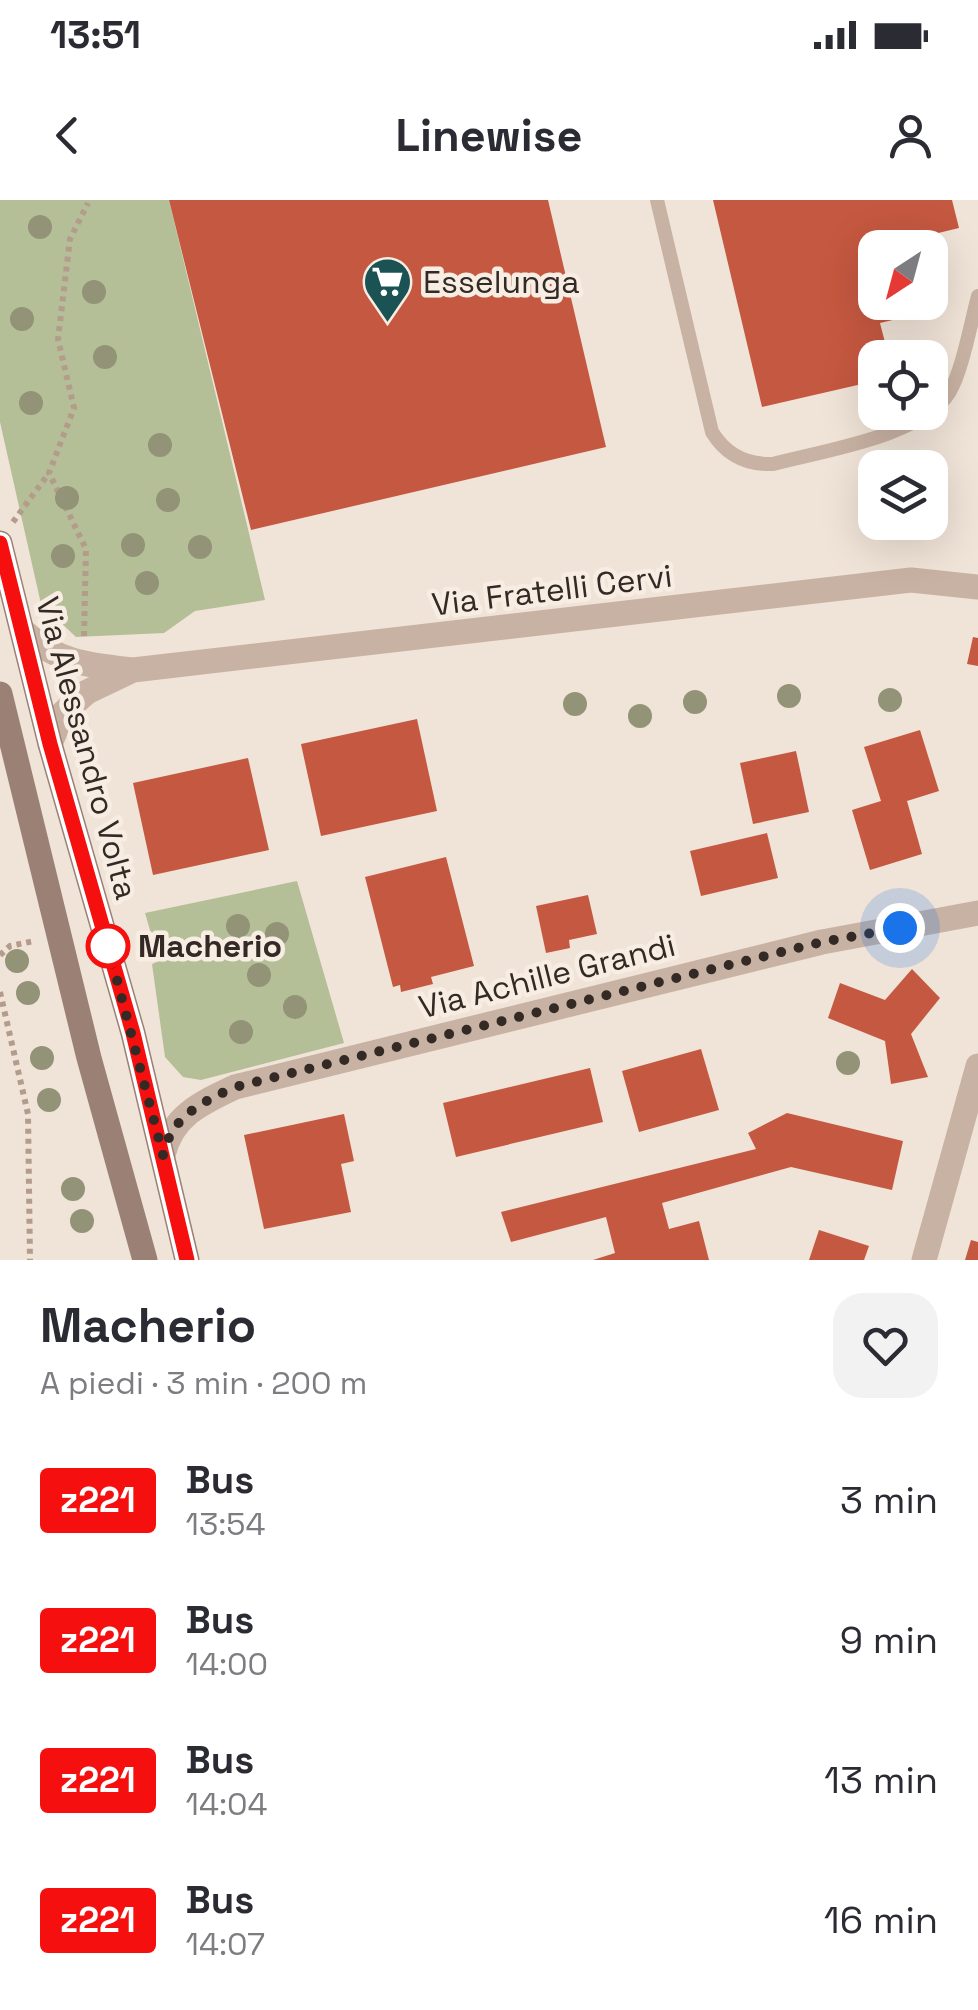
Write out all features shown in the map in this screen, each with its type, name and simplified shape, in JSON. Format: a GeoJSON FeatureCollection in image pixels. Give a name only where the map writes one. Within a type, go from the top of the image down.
{"type":"FeatureCollection","features":[{"type":"Feature","properties":{"kind":"main road","name":"Via Alessandro Volta"},"geometry":{"type":"LineString","coordinates":[[5,534],[22,631],[50,744],[133,1033],[186,1260]]}},
{"type":"Feature","properties":{"kind":"main road"},"geometry":{"type":"LineString","coordinates":[[1,701],[89,1058],[145,1260]]}},
{"type":"Feature","properties":{"kind":"street","name":"Via Fratelli Cervi"},"geometry":{"type":"LineString","coordinates":[[22,631],[56,656],[85,665],[133,670],[911,580],[978,587]]}},
{"type":"Feature","properties":{"kind":"street","name":"Via Fratelli Cervi"},"geometry":{"type":"LineString","coordinates":[[50,744],[64,713],[87,692],[133,670]]}},
{"type":"Feature","properties":{"kind":"street","name":"Via Achille Grandi"},"geometry":{"type":"LineString","coordinates":[[163,1155],[167,1136],[186,1113],[235,1087],[822,942],[978,914]]}},
{"type":"Feature","properties":{"kind":"street"},"geometry":{"type":"LineString","coordinates":[[924,1260],[978,1066]]}},
{"type":"Feature","properties":{"kind":"lane"},"geometry":{"type":"LineString","coordinates":[[657,200],[712,432],[722,448],[754,465],[773,464],[911,427],[932,413],[950,392],[978,296]]}},
{"type":"Feature","properties":{"kind":"path"},"geometry":{"type":"LineString","coordinates":[[5,534],[49,474],[74,408],[58,339],[70,238],[88,204]]}},
{"type":"Feature","properties":{"kind":"path"},"geometry":{"type":"LineString","coordinates":[[49,474],[86,549],[85,665]]}},
{"type":"Feature","properties":{"kind":"path"},"geometry":{"type":"LineString","coordinates":[[0,992],[28,1114],[30,1260]]}},
{"type":"Feature","properties":{"kind":"green space"},"geometry":{"type":"Polygon","coordinates":[[[0,200],[169,200],[265,600],[195,611],[164,633],[76,637],[41,604],[0,422],[0,200]]]}},
{"type":"Feature","properties":{"kind":"green space"},"geometry":{"type":"Polygon","coordinates":[[[297,881],[344,1043],[201,1080],[183,1077],[165,1057],[152,964],[159,961],[145,913],[297,881]]]}},
{"type":"Feature","properties":{"kind":"building","name":"Esselunga"},"geometry":{"type":"Polygon","coordinates":[[[169,200],[548,200],[606,447],[251,530],[169,200]]]}},
{"type":"Feature","properties":{"kind":"building"},"geometry":{"type":"Polygon","coordinates":[[[713,200],[952,200],[959,228],[858,230],[858,320],[893,320],[880,323],[884,340],[858,340],[858,385],[762,407],[713,200]]]}},
{"type":"Feature","properties":{"kind":"building"},"geometry":{"type":"Polygon","coordinates":[[[973,637],[978,638],[978,666],[967,664],[973,637]]]}},
{"type":"Feature","properties":{"kind":"building"},"geometry":{"type":"Polygon","coordinates":[[[417,719],[437,811],[321,836],[301,744],[417,719]]]}},
{"type":"Feature","properties":{"kind":"building"},"geometry":{"type":"Polygon","coordinates":[[[920,730],[939,791],[907,801],[922,854],[870,870],[852,810],[881,801],[864,747],[920,730]]]}},
{"type":"Feature","properties":{"kind":"building"},"geometry":{"type":"Polygon","coordinates":[[[796,751],[809,812],[753,824],[740,763],[796,751]]]}},
{"type":"Feature","properties":{"kind":"building"},"geometry":{"type":"Polygon","coordinates":[[[248,758],[269,850],[153,875],[133,783],[248,758]]]}},
{"type":"Feature","properties":{"kind":"building"},"geometry":{"type":"Polygon","coordinates":[[[767,833],[778,878],[701,896],[690,851],[767,833]]]}},
{"type":"Feature","properties":{"kind":"building"},"geometry":{"type":"Polygon","coordinates":[[[446,857],[474,966],[431,977],[433,984],[401,992],[400,985],[393,987],[365,877],[446,857]]]}},
{"type":"Feature","properties":{"kind":"building"},"geometry":{"type":"Polygon","coordinates":[[[588,895],[597,934],[569,940],[570,948],[546,953],[536,906],[588,895]]]}},
{"type":"Feature","properties":{"kind":"building"},"geometry":{"type":"Polygon","coordinates":[[[912,969],[940,998],[911,1034],[928,1077],[891,1084],[885,1041],[828,1018],[840,983],[885,1000],[912,969]]]}},
{"type":"Feature","properties":{"kind":"building"},"geometry":{"type":"Polygon","coordinates":[[[701,1049],[719,1110],[639,1132],[622,1071],[701,1049]]]}},
{"type":"Feature","properties":{"kind":"building"},"geometry":{"type":"Polygon","coordinates":[[[590,1068],[603,1122],[456,1157],[443,1103],[590,1068]]]}},
{"type":"Feature","properties":{"kind":"building"},"geometry":{"type":"Polygon","coordinates":[[[787,1113],[903,1141],[892,1190],[791,1167],[662,1203],[669,1229],[699,1221],[709,1260],[593,1260],[615,1253],[606,1217],[511,1242],[501,1212],[756,1149],[748,1133],[787,1113]]]}},
{"type":"Feature","properties":{"kind":"building"},"geometry":{"type":"Polygon","coordinates":[[[344,1114],[354,1161],[341,1164],[351,1212],[264,1229],[244,1135],[344,1114]]]}},
{"type":"Feature","properties":{"kind":"building"},"geometry":{"type":"Polygon","coordinates":[[[819,1230],[869,1246],[864,1260],[809,1260],[819,1230]]]}},
{"type":"Feature","properties":{"kind":"building"},"geometry":{"type":"Polygon","coordinates":[[[971,1240],[978,1242],[978,1260],[965,1260],[971,1240]]]}},
{"type":"Feature","properties":{"kind":"bus line","name":"z221"},"geometry":{"type":"LineString","coordinates":[[0,543],[50,744],[133,1033],[187,1260]]}},
{"type":"Feature","properties":{"kind":"place","name":"Esselunga"},"geometry":{"type":"Point","coordinates":[388,324]}},
{"type":"Feature","properties":{"kind":"place","name":"Macherio"},"geometry":{"type":"Point","coordinates":[108,946]}},
{"type":"Feature","properties":{"kind":"route"},"geometry":{"type":"LineString","coordinates":[[108,946],[163,1155],[167,1136],[186,1113],[235,1087],[822,942],[900,928]]}}]}
